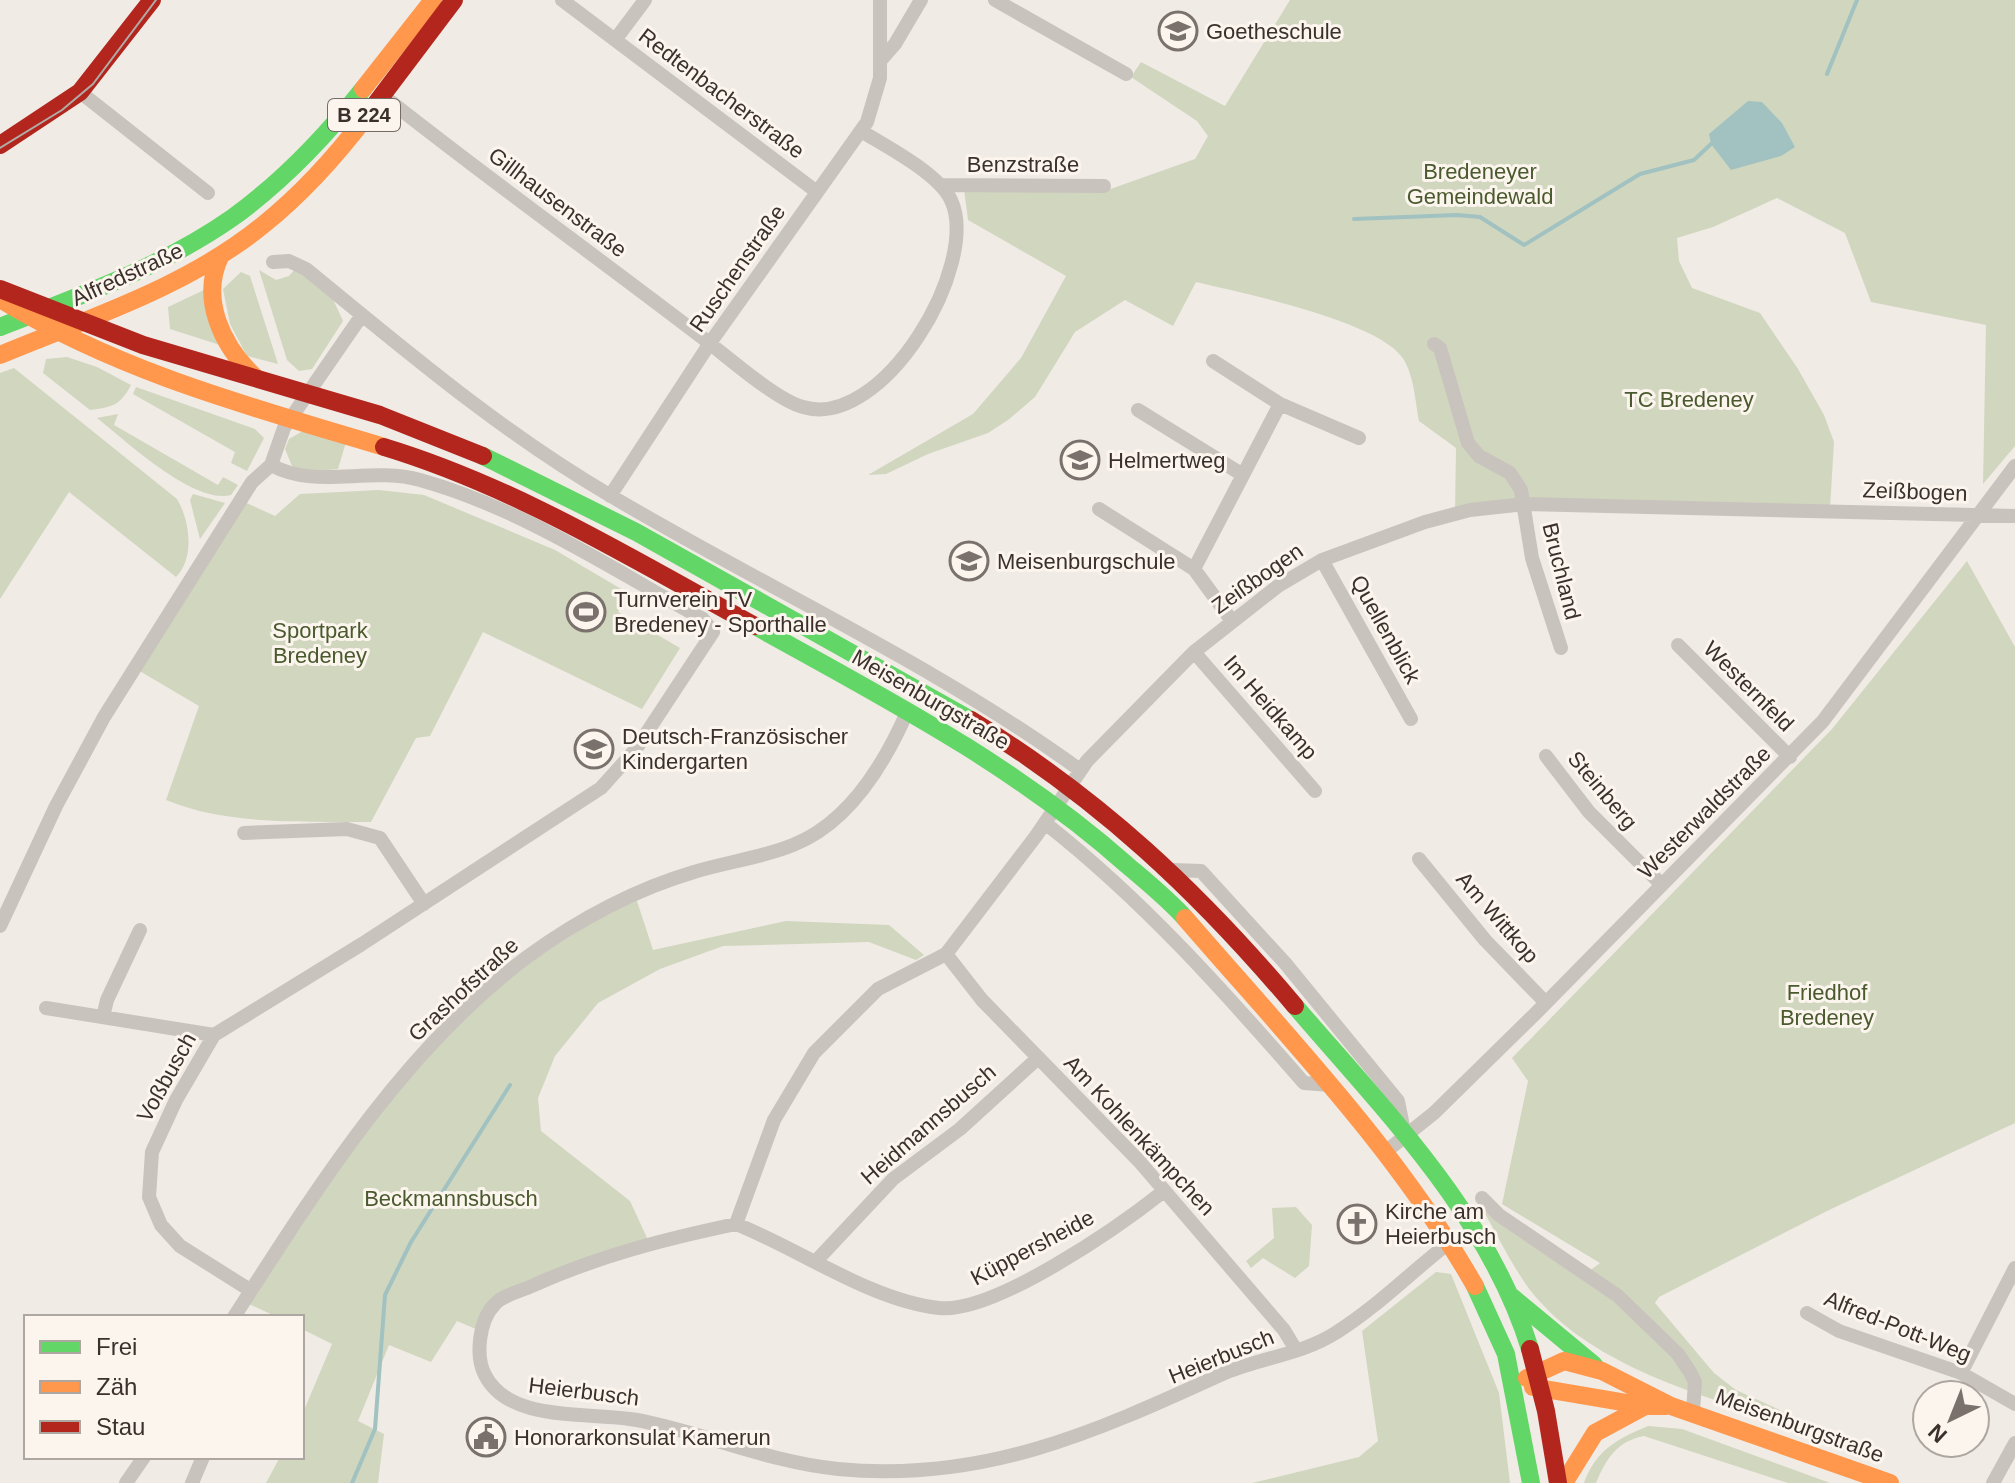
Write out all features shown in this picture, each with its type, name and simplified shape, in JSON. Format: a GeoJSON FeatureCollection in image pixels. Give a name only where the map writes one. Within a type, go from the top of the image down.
{"type":"FeatureCollection","features":[{"type":"Feature","properties":{"kind":"main road"},"geometry":{"type":"LineString","coordinates":[[0,145],[80,92],[152,0]]}},
{"type":"Feature","properties":{"kind":"main road","name":"Alfredstraße"},"geometry":{"type":"LineString","coordinates":[[0,327],[196,241],[245,207],[313,149],[433,0]]}},
{"type":"Feature","properties":{"kind":"main road","name":"B 224"},"geometry":{"type":"LineString","coordinates":[[381,94],[454,0]]}},
{"type":"Feature","properties":{"kind":"main road","name":"Alfredstraße"},"geometry":{"type":"LineString","coordinates":[[0,355],[113,312],[221,255],[267,223],[299,193],[381,94]]}},
{"type":"Feature","properties":{"kind":"main road"},"geometry":{"type":"LineString","coordinates":[[221,255],[211,268],[214,301],[234,356],[255,377]]}},
{"type":"Feature","properties":{"kind":"main road","name":"Meisenburgstraße"},"geometry":{"type":"LineString","coordinates":[[0,289],[162,351],[309,393],[447,439],[549,484],[1037,759],[1076,777],[1173,870],[1246,946],[1406,1137],[1482,1244],[1509,1294],[1539,1380]]}},
{"type":"Feature","properties":{"kind":"main road","name":"Meisenburgstraße"},"geometry":{"type":"LineString","coordinates":[[0,299],[54,332],[184,387],[436,463],[538,507],[908,710],[1024,781],[1178,910],[1330,1085],[1450,1242],[1487,1307],[1514,1386],[1539,1380],[1564,1361],[1602,1371],[1671,1406]]}},
{"type":"Feature","properties":{"kind":"main road"},"geometry":{"type":"LineString","coordinates":[[1509,1294],[1602,1371]]}},
{"type":"Feature","properties":{"kind":"main road"},"geometry":{"type":"LineString","coordinates":[[1539,1380],[1561,1483]]}},
{"type":"Feature","properties":{"kind":"main road","name":"Meisenburgstraße"},"geometry":{"type":"LineString","coordinates":[[1539,1380],[1645,1406],[1671,1406],[1693,1411],[1890,1483]]}},
{"type":"Feature","properties":{"kind":"main road"},"geometry":{"type":"LineString","coordinates":[[1514,1386],[1531,1483]]}},
{"type":"Feature","properties":{"kind":"main road"},"geometry":{"type":"LineString","coordinates":[[1561,1483],[1595,1433],[1645,1406]]}},
{"type":"Feature","properties":{"kind":"street","name":"Redtenbacherstraße"},"geometry":{"type":"LineString","coordinates":[[562,0],[817,192]]}},
{"type":"Feature","properties":{"kind":"street"},"geometry":{"type":"LineString","coordinates":[[615,40],[645,0]]}},
{"type":"Feature","properties":{"kind":"street","name":"Ruschenstraße"},"geometry":{"type":"LineString","coordinates":[[610,496],[710,343],[861,131],[877,97],[881,60],[880,0]]}},
{"type":"Feature","properties":{"kind":"street","name":"Ruschenstraße"},"geometry":{"type":"LineString","coordinates":[[881,60],[895,44],[921,0]]}},
{"type":"Feature","properties":{"kind":"street"},"geometry":{"type":"LineString","coordinates":[[995,0],[1126,74]]}},
{"type":"Feature","properties":{"kind":"street"},"geometry":{"type":"LineString","coordinates":[[80,92],[208,193]]}},
{"type":"Feature","properties":{"kind":"street","name":"Gillhausenstraße"},"geometry":{"type":"LineString","coordinates":[[381,94],[710,343],[801,407],[832,410],[858,400],[902,358],[926,324],[944,285],[957,228],[952,202],[941,185]]}},
{"type":"Feature","properties":{"kind":"street"},"geometry":{"type":"LineString","coordinates":[[861,131],[941,185]]}},
{"type":"Feature","properties":{"kind":"street","name":"Benzstraße"},"geometry":{"type":"LineString","coordinates":[[941,185],[1104,186]]}},
{"type":"Feature","properties":{"kind":"street","name":"Meisenburgstraße"},"geometry":{"type":"LineString","coordinates":[[273,262],[289,261],[306,269],[481,410],[610,496],[1031,735],[1076,777]]}},
{"type":"Feature","properties":{"kind":"street"},"geometry":{"type":"LineString","coordinates":[[0,926],[44,830],[104,717],[252,482],[271,465],[291,418],[362,315]]}},
{"type":"Feature","properties":{"kind":"street"},"geometry":{"type":"LineString","coordinates":[[1434,344],[1440,348],[1468,443],[1479,456],[1510,473],[1525,504]]}},
{"type":"Feature","properties":{"kind":"street"},"geometry":{"type":"LineString","coordinates":[[1213,361],[1280,404],[1359,438]]}},
{"type":"Feature","properties":{"kind":"street"},"geometry":{"type":"LineString","coordinates":[[1194,569],[1280,404]]}},
{"type":"Feature","properties":{"kind":"street"},"geometry":{"type":"LineString","coordinates":[[1138,410],[1243,475]]}},
{"type":"Feature","properties":{"kind":"street","name":"Voßbusch"},"geometry":{"type":"LineString","coordinates":[[250,1290],[180,1246],[161,1225],[149,1197],[152,1152],[176,1100],[214,1035],[424,904],[612,778],[636,749],[713,632],[703,619],[571,545],[459,494],[404,477],[351,474],[304,478],[271,465]]}},
{"type":"Feature","properties":{"kind":"street","name":"Westerwaldstraße"},"geometry":{"type":"LineString","coordinates":[[1384,1153],[1406,1137],[1546,1003],[1790,757],[1823,721],[2015,466]]}},
{"type":"Feature","properties":{"kind":"street","name":"Zeißbogen"},"geometry":{"type":"LineString","coordinates":[[1057,807],[1106,738],[1194,652],[1232,621],[1278,586],[1322,560],[1425,522],[1470,510],[1525,504],[2015,516]]}},
{"type":"Feature","properties":{"kind":"street","name":"Bruchland"},"geometry":{"type":"LineString","coordinates":[[1525,504],[1532,558],[1561,648]]}},
{"type":"Feature","properties":{"kind":"street"},"geometry":{"type":"LineString","coordinates":[[1099,509],[1194,569],[1232,621]]}},
{"type":"Feature","properties":{"kind":"street","name":"Quellenblick"},"geometry":{"type":"LineString","coordinates":[[1322,560],[1411,719]]}},
{"type":"Feature","properties":{"kind":"street","name":"Westernfeld"},"geometry":{"type":"LineString","coordinates":[[1678,645],[1790,757]]}},
{"type":"Feature","properties":{"kind":"street","name":"Im Heidkamp"},"geometry":{"type":"LineString","coordinates":[[1194,652],[1315,791]]}},
{"type":"Feature","properties":{"kind":"street","name":"Grashofstraße"},"geometry":{"type":"LineString","coordinates":[[235,1315],[328,1174],[372,1117],[417,1063],[499,980],[567,929],[637,893],[695,871],[774,852],[820,830],[865,785],[908,710]]}},
{"type":"Feature","properties":{"kind":"street","name":"Steinberg"},"geometry":{"type":"LineString","coordinates":[[1546,756],[1589,812],[1662,885]]}},
{"type":"Feature","properties":{"kind":"street"},"geometry":{"type":"LineString","coordinates":[[736,1224],[774,1120],[814,1053],[878,989],[946,954],[1057,807]]}},
{"type":"Feature","properties":{"kind":"street"},"geometry":{"type":"LineString","coordinates":[[1045,823],[1136,899],[1236,1004],[1304,1083],[1330,1085]]}},
{"type":"Feature","properties":{"kind":"street"},"geometry":{"type":"LineString","coordinates":[[244,833],[347,829],[380,838],[424,904]]}},
{"type":"Feature","properties":{"kind":"street","name":"Am Wittkop"},"geometry":{"type":"LineString","coordinates":[[1419,859],[1485,940],[1546,1003]]}},
{"type":"Feature","properties":{"kind":"street"},"geometry":{"type":"LineString","coordinates":[[103,1017],[107,1000],[140,930]]}},
{"type":"Feature","properties":{"kind":"street","name":"Am Kohlenkämpchen"},"geometry":{"type":"LineString","coordinates":[[946,954],[982,1000],[1111,1130],[1284,1330],[1296,1350]]}},
{"type":"Feature","properties":{"kind":"street"},"geometry":{"type":"LineString","coordinates":[[46,1008],[214,1035]]}},
{"type":"Feature","properties":{"kind":"street","name":"Heidmannsbusch"},"geometry":{"type":"LineString","coordinates":[[817,1260],[893,1179],[960,1129],[1038,1058]]}},
{"type":"Feature","properties":{"kind":"street","name":"Küppersheide"},"geometry":{"type":"LineString","coordinates":[[736,1224],[907,1301],[937,1308],[967,1306],[1056,1264],[1164,1191]]}},
{"type":"Feature","properties":{"kind":"street","name":"Meisenburgstraße"},"geometry":{"type":"LineString","coordinates":[[1482,1198],[1637,1313],[1690,1372],[1695,1382],[1693,1411]]}},
{"type":"Feature","properties":{"kind":"street","name":"Heierbusch"},"geometry":{"type":"LineString","coordinates":[[736,1224],[649,1243],[592,1260],[496,1302],[482,1328],[481,1363],[486,1377],[510,1402],[523,1408],[602,1414],[654,1423],[729,1447],[808,1465],[910,1472],[965,1467],[1078,1439],[1235,1369],[1296,1350],[1337,1332],[1450,1242]]}},
{"type":"Feature","properties":{"kind":"street"},"geometry":{"type":"LineString","coordinates":[[1961,1373],[2015,1268]]}},
{"type":"Feature","properties":{"kind":"street","name":"Alfred-Pott-Weg"},"geometry":{"type":"LineString","coordinates":[[1807,1313],[1839,1331],[1961,1373],[2015,1404]]}},
{"type":"Feature","properties":{"kind":"street"},"geometry":{"type":"LineString","coordinates":[[1993,1483],[2015,1443]]}},
{"type":"Feature","properties":{"kind":"street"},"geometry":{"type":"LineString","coordinates":[[126,1483],[143,1459]]}},
{"type":"Feature","properties":{"kind":"street"},"geometry":{"type":"LineString","coordinates":[[192,1483],[202,1459]]}},
{"type":"Feature","properties":{"kind":"green space","name":"Bredeneyer Gemeindewald"},"geometry":{"type":"Polygon","coordinates":[[[1290,0],[2015,0],[2015,446],[1983,484],[1986,325],[1871,302],[1845,233],[1777,198],[1713,227],[1677,238],[1679,261],[1692,288],[1760,313],[1798,369],[1824,415],[1834,442],[1830,508],[1669,504],[1455,512],[1456,448],[1419,421],[1414,388],[1402,357],[1365,331],[1337,320],[1196,282],[1173,326],[1125,300],[1075,332],[1035,397],[1008,420],[988,433],[928,454],[886,474],[868,475],[973,414],[1021,358],[1066,276],[968,220],[964,189],[1105,191],[1195,159],[1208,136],[1197,121],[1131,77],[1141,62],[1225,106],[1290,0]]]}},
{"type":"Feature","properties":{"kind":"green space"},"geometry":{"type":"Polygon","coordinates":[[[296,268],[332,297],[343,321],[312,369],[299,371],[287,360],[259,270],[276,280],[289,276],[296,268]]]}},
{"type":"Feature","properties":{"kind":"green space"},"geometry":{"type":"Polygon","coordinates":[[[241,272],[250,276],[278,364],[247,356],[230,324],[223,289],[241,272]]]}},
{"type":"Feature","properties":{"kind":"green space"},"geometry":{"type":"Polygon","coordinates":[[[204,290],[223,346],[170,329],[168,307],[204,290]]]}},
{"type":"Feature","properties":{"kind":"green space"},"geometry":{"type":"Polygon","coordinates":[[[67,357],[97,367],[131,385],[115,404],[90,410],[43,373],[46,359],[67,357]]]}},
{"type":"Feature","properties":{"kind":"green space"},"geometry":{"type":"Polygon","coordinates":[[[14,368],[177,499],[185,518],[188,550],[176,577],[69,492],[0,599],[0,373],[14,368]]]}},
{"type":"Feature","properties":{"kind":"green space"},"geometry":{"type":"Polygon","coordinates":[[[136,387],[255,429],[264,438],[247,471],[231,463],[235,452],[133,394],[136,387]]]}},
{"type":"Feature","properties":{"kind":"green space"},"geometry":{"type":"Polygon","coordinates":[[[118,414],[114,425],[218,485],[223,477],[238,485],[231,495],[216,495],[180,481],[97,418],[118,414]]]}},
{"type":"Feature","properties":{"kind":"green space"},"geometry":{"type":"Polygon","coordinates":[[[303,431],[346,442],[338,469],[307,472],[292,466],[285,449],[289,439],[303,431]]]}},
{"type":"Feature","properties":{"kind":"green space","name":"Sportpark Bredeney"},"geometry":{"type":"Polygon","coordinates":[[[379,490],[424,495],[555,550],[628,593],[618,612],[680,648],[642,709],[483,632],[430,736],[416,738],[371,822],[241,818],[166,800],[199,706],[138,670],[242,501],[275,516],[300,494],[379,490]]]}},
{"type":"Feature","properties":{"kind":"green space"},"geometry":{"type":"Polygon","coordinates":[[[193,494],[225,503],[200,539],[190,500],[193,494]]]}},
{"type":"Feature","properties":{"kind":"green space","name":"Friedhof Bredeney"},"geometry":{"type":"Polygon","coordinates":[[[1967,561],[2015,647],[2015,1123],[1829,1210],[1659,1297],[1655,1303],[1714,1373],[1736,1390],[1804,1421],[1802,1429],[1655,1378],[1586,1341],[1556,1318],[1530,1290],[1483,1210],[1584,1275],[1600,1263],[1502,1204],[1528,1081],[1512,1058],[1832,729],[1967,561]]]}},
{"type":"Feature","properties":{"kind":"green space","name":"Beckmannsbusch"},"geometry":{"type":"Polygon","coordinates":[[[635,895],[653,950],[786,921],[889,925],[924,955],[916,960],[869,942],[723,946],[660,969],[598,1003],[555,1056],[538,1098],[541,1131],[630,1201],[648,1240],[495,1299],[478,1330],[457,1321],[431,1362],[389,1345],[358,1421],[384,1434],[378,1483],[266,1483],[279,1459],[304,1459],[304,1410],[332,1344],[304,1330],[304,1315],[273,1315],[245,1302],[330,1176],[418,1064],[500,981],[635,895]]]}},
{"type":"Feature","properties":{"kind":"green space"},"geometry":{"type":"Polygon","coordinates":[[[1296,1207],[1312,1225],[1309,1266],[1295,1278],[1263,1258],[1251,1268],[1246,1261],[1274,1238],[1272,1208],[1296,1207]]]}},
{"type":"Feature","properties":{"kind":"green space"},"geometry":{"type":"Polygon","coordinates":[[[1436,1272],[1451,1274],[1499,1393],[1510,1483],[1252,1483],[1359,1457],[1378,1441],[1362,1331],[1436,1272]]]}},
{"type":"Feature","properties":{"kind":"green space"},"geometry":{"type":"Polygon","coordinates":[[[1648,1426],[1682,1429],[1830,1483],[1788,1483],[1644,1436],[1627,1442],[1614,1452],[1596,1483],[1584,1483],[1601,1454],[1648,1426]]]}},
{"type":"Feature","properties":{"kind":"water"},"geometry":{"type":"Polygon","coordinates":[[[1748,101],[1762,102],[1782,123],[1795,147],[1781,156],[1731,170],[1711,144],[1709,134],[1748,101]]]}},
{"type":"Feature","properties":{"kind":"waterway"},"geometry":{"type":"LineString","coordinates":[[1827,74],[1857,0]]}},
{"type":"Feature","properties":{"kind":"waterway"},"geometry":{"type":"LineString","coordinates":[[1354,219],[1480,217],[1524,245],[1640,174],[1694,160],[1711,144]]}},
{"type":"Feature","properties":{"kind":"waterway"},"geometry":{"type":"LineString","coordinates":[[352,1483],[375,1429],[385,1295],[411,1242],[510,1085]]}},
{"type":"Feature","properties":{"kind":"tram line"},"geometry":{"type":"LineString","coordinates":[[0,148],[62,110],[93,84],[156,0]]}},
{"type":"Feature","properties":{"kind":"traffic: fast"},"geometry":{"type":"LineString","coordinates":[[0,327],[149,266],[232,218],[302,158],[363,89]]}},
{"type":"Feature","properties":{"kind":"traffic: fast"},"geometry":{"type":"LineString","coordinates":[[483,456],[636,532],[971,720]]}},
{"type":"Feature","properties":{"kind":"traffic: fast"},"geometry":{"type":"LineString","coordinates":[[755,626],[901,707],[995,765],[1084,829],[1185,918]]}},
{"type":"Feature","properties":{"kind":"traffic: fast"},"geometry":{"type":"LineString","coordinates":[[1295,1006],[1398,1125],[1461,1209],[1512,1300],[1530,1349]]}},
{"type":"Feature","properties":{"kind":"traffic: fast"},"geometry":{"type":"LineString","coordinates":[[1475,1286],[1506,1354],[1531,1483]]}},
{"type":"Feature","properties":{"kind":"traffic: fast"},"geometry":{"type":"LineString","coordinates":[[1512,1297],[1594,1365]]}},
{"type":"Feature","properties":{"kind":"traffic: slow"},"geometry":{"type":"LineString","coordinates":[[363,89],[433,0]]}},
{"type":"Feature","properties":{"kind":"traffic: slow"},"geometry":{"type":"LineString","coordinates":[[0,355],[170,284],[234,247],[306,187],[368,114]]}},
{"type":"Feature","properties":{"kind":"traffic: slow"},"geometry":{"type":"LineString","coordinates":[[221,255],[212,288],[217,320],[233,351],[255,377]]}},
{"type":"Feature","properties":{"kind":"traffic: slow"},"geometry":{"type":"LineString","coordinates":[[0,299],[45,325],[139,367],[235,402],[384,447]]}},
{"type":"Feature","properties":{"kind":"traffic: slow"},"geometry":{"type":"LineString","coordinates":[[1185,918],[1376,1141],[1445,1236],[1475,1286]]}},
{"type":"Feature","properties":{"kind":"traffic: slow"},"geometry":{"type":"LineString","coordinates":[[1527,1378],[1564,1361],[1602,1371],[1671,1406],[1890,1483]]}},
{"type":"Feature","properties":{"kind":"traffic: slow"},"geometry":{"type":"LineString","coordinates":[[1533,1387],[1645,1406],[1666,1406]]}},
{"type":"Feature","properties":{"kind":"traffic: slow"},"geometry":{"type":"LineString","coordinates":[[1564,1483],[1595,1433],[1645,1406]]}},
{"type":"Feature","properties":{"kind":"traffic: jam"},"geometry":{"type":"LineString","coordinates":[[0,145],[80,92],[152,0]]}},
{"type":"Feature","properties":{"kind":"traffic: jam"},"geometry":{"type":"LineString","coordinates":[[368,114],[454,0]]}},
{"type":"Feature","properties":{"kind":"traffic: jam"},"geometry":{"type":"LineString","coordinates":[[0,289],[143,345],[380,415],[483,456]]}},
{"type":"Feature","properties":{"kind":"traffic: jam"},"geometry":{"type":"LineString","coordinates":[[384,447],[433,463],[527,504],[755,626]]}},
{"type":"Feature","properties":{"kind":"traffic: jam"},"geometry":{"type":"LineString","coordinates":[[971,720],[1062,782],[1145,850],[1222,924],[1295,1006]]}},
{"type":"Feature","properties":{"kind":"traffic: jam"},"geometry":{"type":"LineString","coordinates":[[1530,1349],[1546,1411],[1558,1483]]}},
{"type":"Feature","properties":{"kind":"place","name":"Goetheschule"},"geometry":{"type":"Point","coordinates":[1178,31]}},
{"type":"Feature","properties":{"kind":"place","name":"Helmertweg"},"geometry":{"type":"Point","coordinates":[1080,460]}},
{"type":"Feature","properties":{"kind":"place","name":"Meisenburgschule"},"geometry":{"type":"Point","coordinates":[969,561]}},
{"type":"Feature","properties":{"kind":"place","name":"Turnverein TV Bredeney - Sporthalle"},"geometry":{"type":"Point","coordinates":[586,612]}},
{"type":"Feature","properties":{"kind":"place","name":"Deutsch-Französischer Kindergarten"},"geometry":{"type":"Point","coordinates":[594,749]}},
{"type":"Feature","properties":{"kind":"place","name":"Kirche am Heierbusch"},"geometry":{"type":"Point","coordinates":[1357,1224]}},
{"type":"Feature","properties":{"kind":"place","name":"Honorarkonsulat Kamerun"},"geometry":{"type":"Point","coordinates":[486,1437]}},
{"type":"Feature","properties":{"kind":"park label","name":"TC Bredeney"},"geometry":{"type":"Point","coordinates":[1689,399]}}]}
